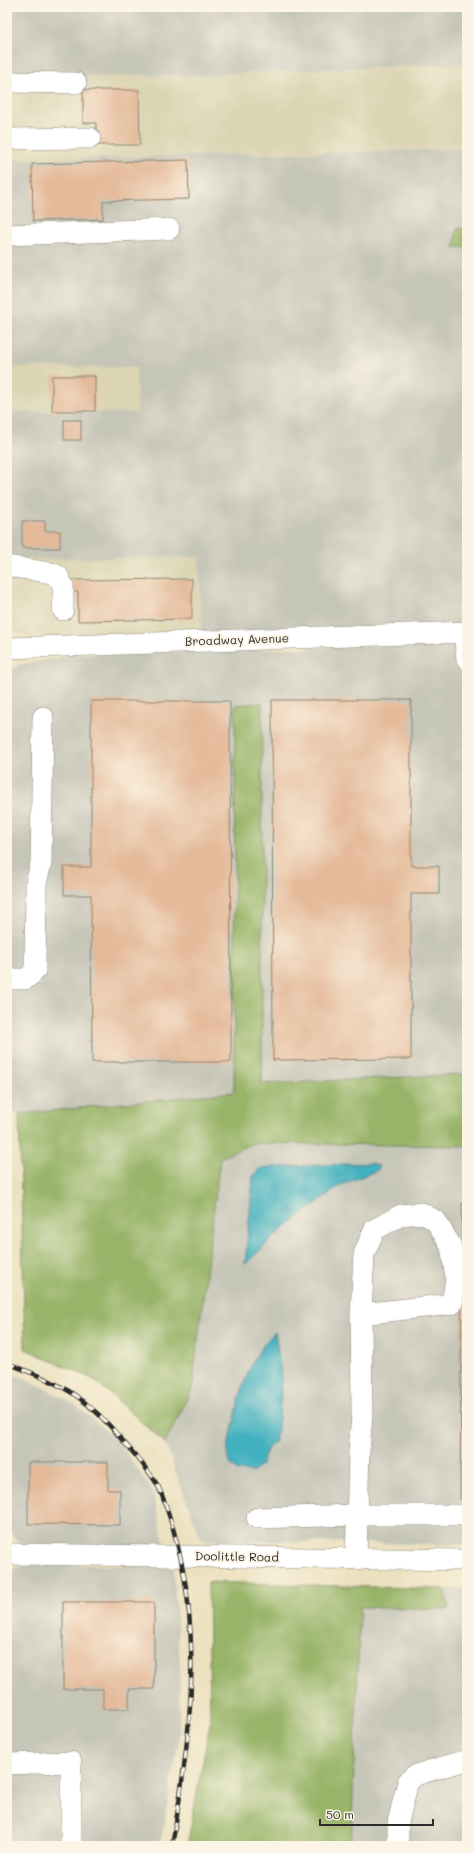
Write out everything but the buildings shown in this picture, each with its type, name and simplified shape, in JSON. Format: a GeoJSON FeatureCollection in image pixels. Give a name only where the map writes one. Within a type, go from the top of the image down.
{"type":"FeatureCollection","features":[{"type":"Feature","properties":{"kind":"street"},"geometry":{"type":"LineString","coordinates":[[7,82],[76,83]]}},
{"type":"Feature","properties":{"kind":"street"},"geometry":{"type":"LineString","coordinates":[[7,139],[90,138]]}},
{"type":"Feature","properties":{"kind":"street"},"geometry":{"type":"LineString","coordinates":[[7,235],[169,229]]}},
{"type":"Feature","properties":{"kind":"street"},"geometry":{"type":"LineString","coordinates":[[7,566],[51,573],[58,576],[63,586],[63,610]]}},
{"type":"Feature","properties":{"kind":"street"},"geometry":{"type":"LineString","coordinates":[[465,632],[467,659]]}},
{"type":"Feature","properties":{"kind":"street","name":"Broadway Avenue"},"geometry":{"type":"LineString","coordinates":[[7,648],[465,632]]}},
{"type":"Feature","properties":{"kind":"street"},"geometry":{"type":"LineString","coordinates":[[7,980],[26,979],[35,971],[36,884],[41,863],[43,717]]}},
{"type":"Feature","properties":{"kind":"street"},"geometry":{"type":"LineString","coordinates":[[356,1559],[362,1415],[361,1314],[364,1254],[374,1230],[401,1215],[422,1214],[436,1221],[451,1246],[456,1278],[452,1304],[361,1314]]}},
{"type":"Feature","properties":{"kind":"street"},"geometry":{"type":"LineString","coordinates":[[257,1518],[357,1514],[467,1515]]}},
{"type":"Feature","properties":{"kind":"street","name":"Doolittle Road"},"geometry":{"type":"LineString","coordinates":[[7,1554],[467,1560]]}},
{"type":"Feature","properties":{"kind":"street"},"geometry":{"type":"LineString","coordinates":[[398,1846],[398,1822],[408,1782],[414,1776],[467,1760]]}},
{"type":"Feature","properties":{"kind":"street"},"geometry":{"type":"LineString","coordinates":[[7,1764],[71,1762],[71,1846]]}},
{"type":"Feature","properties":{"kind":"shaded area"},"geometry":{"type":"Polygon","coordinates":[[[7,7],[467,7],[467,63],[202,75],[7,77],[7,7]]]}},
{"type":"Feature","properties":{"kind":"shaded area"},"geometry":{"type":"Polygon","coordinates":[[[467,63],[467,149],[7,160],[7,77],[202,75],[467,63]]]}},
{"type":"Feature","properties":{"kind":"shaded area"},"geometry":{"type":"Polygon","coordinates":[[[467,149],[467,228],[457,229],[455,247],[467,247],[467,625],[202,633],[199,557],[7,559],[7,411],[137,413],[136,367],[7,367],[7,160],[467,149]]]}},
{"type":"Feature","properties":{"kind":"shaded area"},"geometry":{"type":"Polygon","coordinates":[[[7,367],[136,367],[137,413],[7,411],[7,367]]]}},
{"type":"Feature","properties":{"kind":"shaded area"},"geometry":{"type":"Polygon","coordinates":[[[199,557],[202,633],[32,638],[18,633],[7,620],[7,559],[199,557]]]}},
{"type":"Feature","properties":{"kind":"shaded area"},"geometry":{"type":"Polygon","coordinates":[[[467,643],[467,1074],[262,1084],[262,703],[236,705],[234,1092],[19,1114],[7,1112],[7,677],[10,671],[22,664],[81,654],[467,643]]]}},
{"type":"Feature","properties":{"kind":"shaded area"},"geometry":{"type":"Polygon","coordinates":[[[253,1143],[467,1146],[467,1545],[201,1540],[165,1443],[192,1389],[220,1158],[253,1143]],[[372,1163],[269,1167],[258,1169],[253,1177],[246,1263],[287,1225],[341,1185],[378,1170],[379,1166],[372,1163]],[[275,1332],[264,1342],[261,1465],[267,1449],[275,1440],[282,1377],[280,1355],[275,1332]]]}},
{"type":"Feature","properties":{"kind":"shaded area"},"geometry":{"type":"Polygon","coordinates":[[[7,1375],[23,1377],[76,1405],[118,1441],[153,1492],[165,1547],[20,1544],[7,1528],[7,1375]]]}},
{"type":"Feature","properties":{"kind":"shaded area"},"geometry":{"type":"Polygon","coordinates":[[[32,1564],[173,1566],[180,1664],[179,1738],[160,1846],[7,1846],[7,1577],[9,1573],[17,1567],[32,1564]]]}},
{"type":"Feature","properties":{"kind":"shaded area"},"geometry":{"type":"Polygon","coordinates":[[[467,1588],[467,1846],[351,1846],[360,1607],[449,1609],[444,1589],[467,1588]]]}},
{"type":"Feature","properties":{"kind":"green space"},"geometry":{"type":"Polygon","coordinates":[[[467,228],[467,247],[454,247],[457,229],[467,228]]]}},
{"type":"Feature","properties":{"kind":"green space"},"geometry":{"type":"Polygon","coordinates":[[[262,703],[262,1084],[467,1074],[467,1146],[253,1143],[220,1158],[192,1389],[165,1443],[95,1380],[25,1349],[19,1114],[234,1092],[235,705],[262,703]]]}},
{"type":"Feature","properties":{"kind":"green space"},"geometry":{"type":"Polygon","coordinates":[[[208,1582],[444,1589],[449,1609],[360,1607],[351,1846],[187,1846],[210,1723],[208,1582]]]}},
{"type":"Feature","properties":{"kind":"water"},"geometry":{"type":"Polygon","coordinates":[[[372,1163],[379,1166],[378,1170],[341,1185],[287,1225],[245,1264],[253,1177],[259,1169],[269,1167],[372,1163]]]}},
{"type":"Feature","properties":{"kind":"water"},"geometry":{"type":"Polygon","coordinates":[[[275,1332],[282,1377],[278,1430],[275,1440],[267,1449],[261,1465],[254,1472],[237,1471],[229,1461],[228,1451],[239,1400],[252,1364],[258,1353],[275,1332]]]}},
{"type":"Feature","properties":{"kind":"railway"},"geometry":{"type":"LineString","coordinates":[[7,1363],[59,1385],[82,1400],[95,1411],[112,1428],[150,1474],[158,1486],[167,1507],[177,1543],[185,1581],[190,1618],[191,1656],[191,1694],[188,1733],[184,1771],[172,1846]]}}]}
